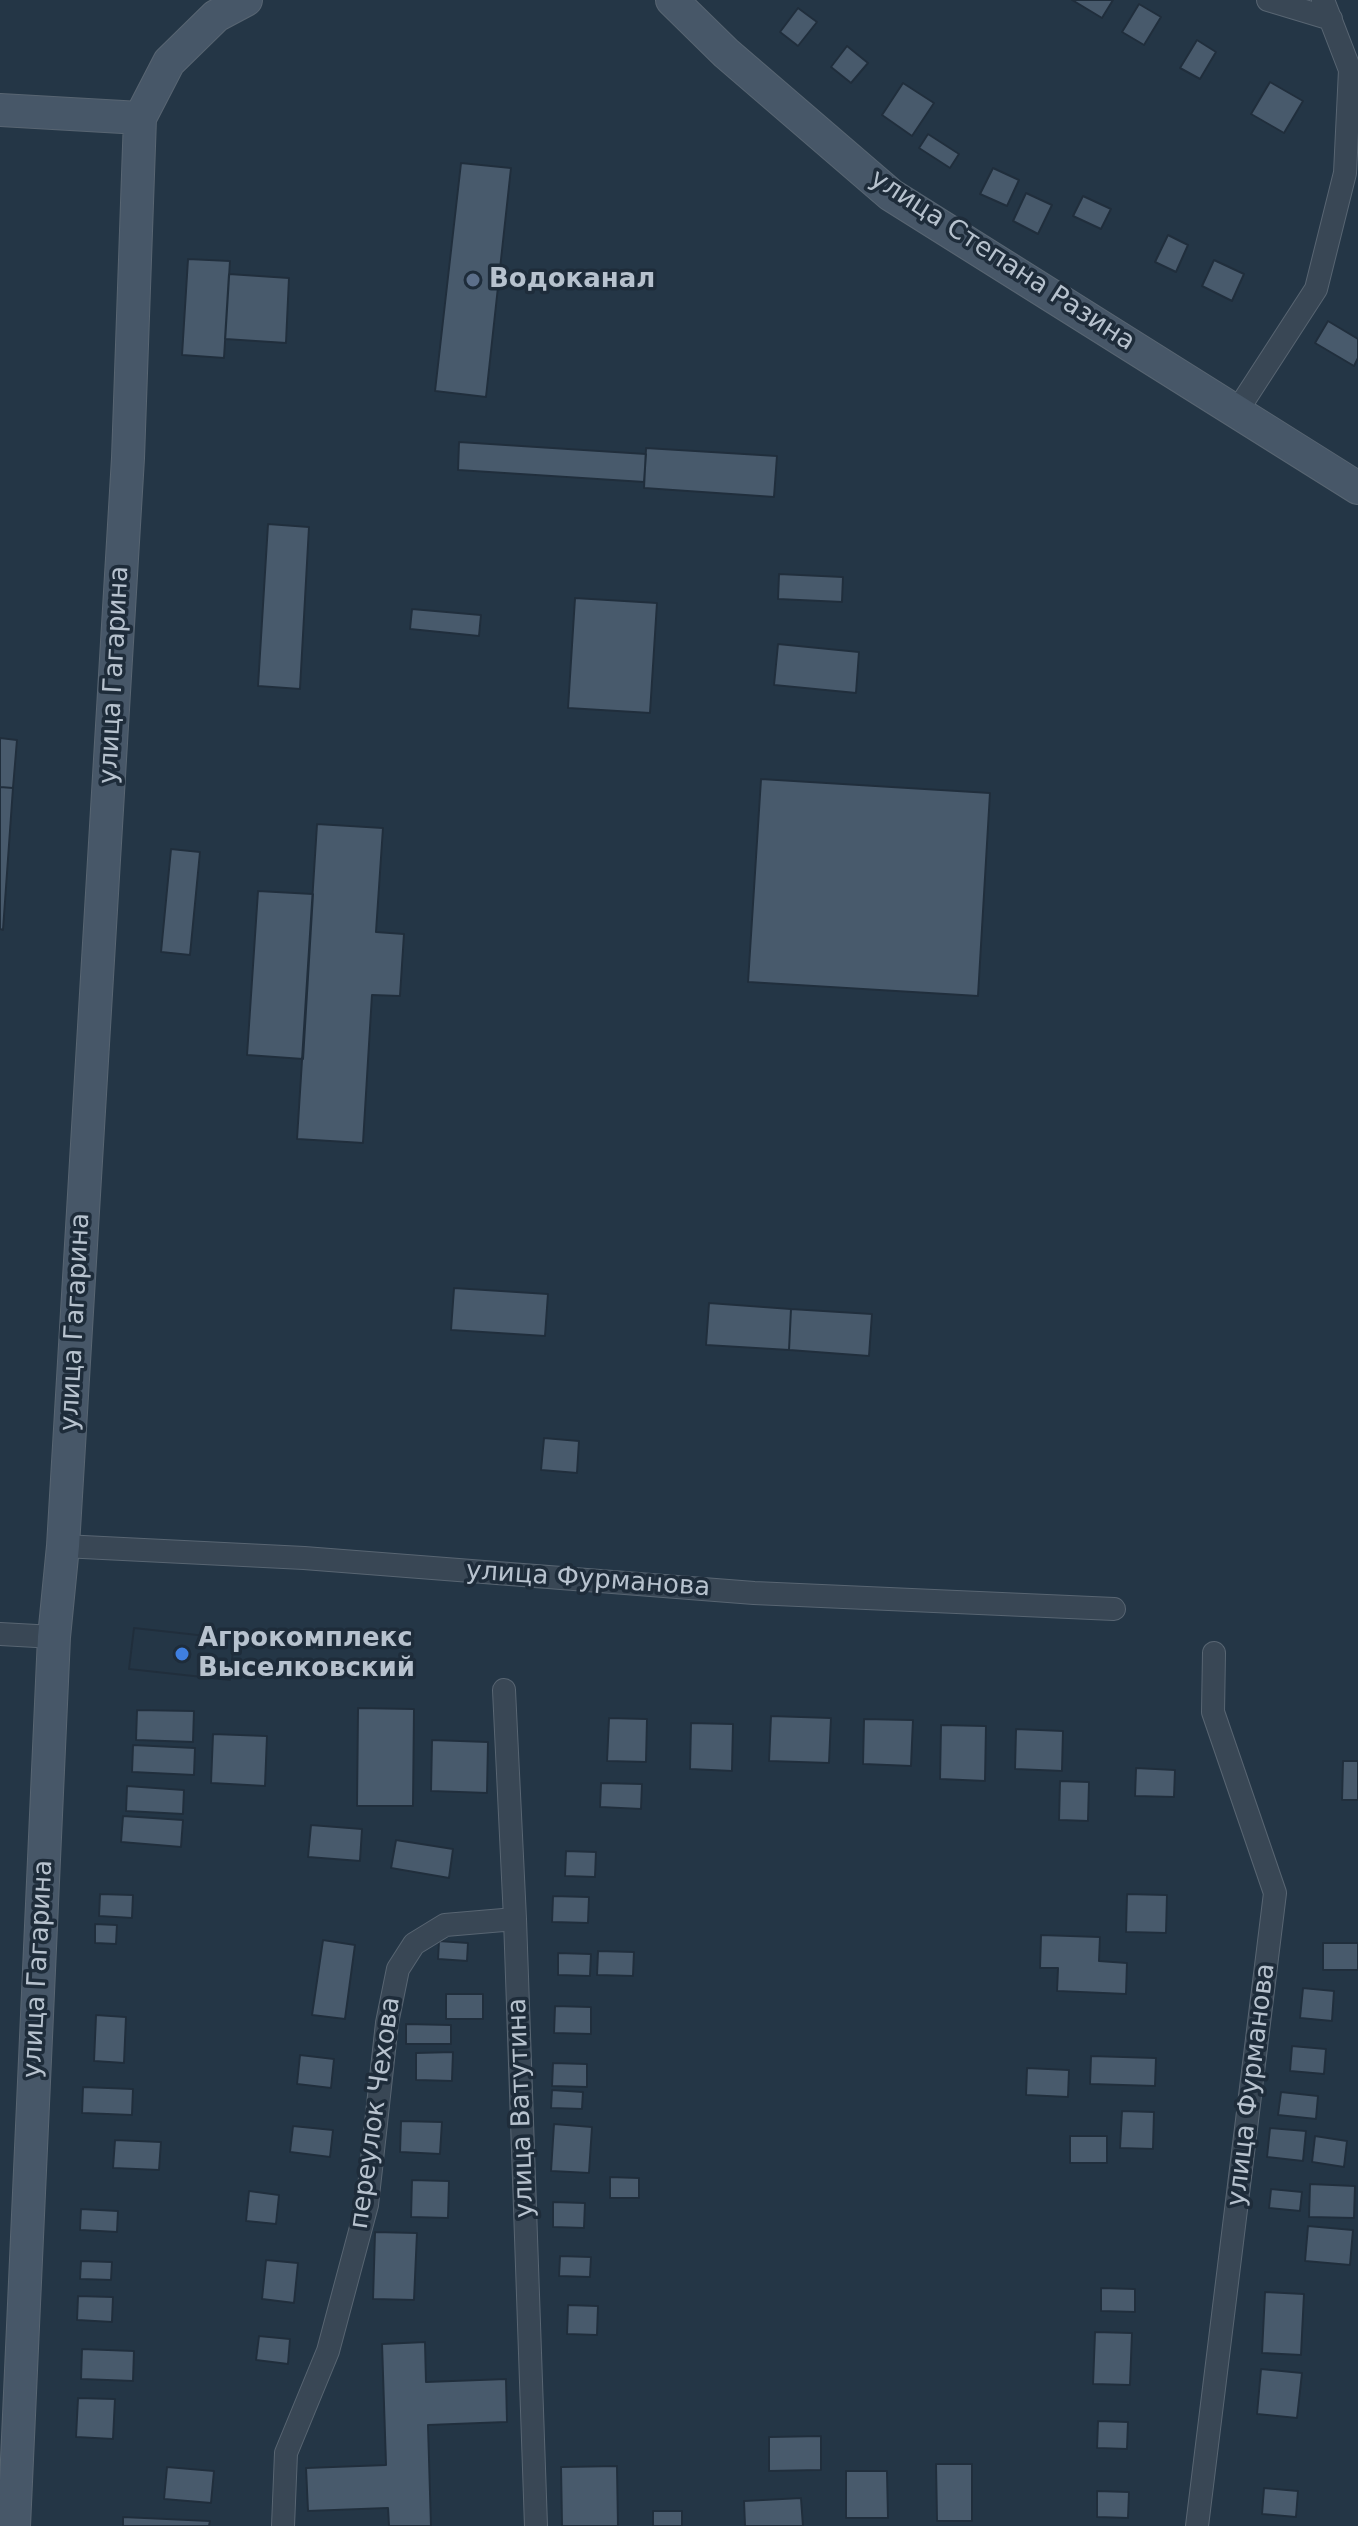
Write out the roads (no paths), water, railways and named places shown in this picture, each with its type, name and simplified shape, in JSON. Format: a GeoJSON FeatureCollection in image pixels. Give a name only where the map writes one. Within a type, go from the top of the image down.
{"type":"FeatureCollection","features":[{"type":"Feature","properties":{"kind":"main road"},"geometry":{"type":"LineString","coordinates":[[0,110],[140,118],[169,62],[216,16],[246,0]]}},
{"type":"Feature","properties":{"kind":"main road","name":"улица Степана Разина"},"geometry":{"type":"LineString","coordinates":[[672,0],[726,53],[891,195],[1358,488]]}},
{"type":"Feature","properties":{"kind":"main road","name":"улица Гагарина"},"geometry":{"type":"LineString","coordinates":[[14,2526],[54,1637],[63,1546],[128,458],[140,118]]}},
{"type":"Feature","properties":{"kind":"street"},"geometry":{"type":"LineString","coordinates":[[1237,411],[1316,289],[1345,173],[1350,70],[1327,9],[1268,0]]}},
{"type":"Feature","properties":{"kind":"street","name":"улица Фурманова"},"geometry":{"type":"LineString","coordinates":[[63,1546],[304,1558],[754,1593],[1114,1609]]}},
{"type":"Feature","properties":{"kind":"street"},"geometry":{"type":"LineString","coordinates":[[0,1634],[54,1637]]}},
{"type":"Feature","properties":{"kind":"street","name":"улица Фурманова"},"geometry":{"type":"LineString","coordinates":[[1197,2526],[1275,1893],[1213,1712],[1214,1653]]}},
{"type":"Feature","properties":{"kind":"street","name":"улица Ватутина"},"geometry":{"type":"LineString","coordinates":[[504,1690],[536,2526]]}},
{"type":"Feature","properties":{"kind":"street","name":"переулок Чехова"},"geometry":{"type":"LineString","coordinates":[[283,2526],[286,2453],[328,2351],[367,2205],[387,2023],[398,1969],[414,1944],[445,1925],[515,1919]]}},
{"type":"Feature","properties":{"kind":"place","name":"Водоканал"},"geometry":{"type":"Point","coordinates":[473,280]}},
{"type":"Feature","properties":{"kind":"place","name":"Агрокомплекс Выселковский"},"geometry":{"type":"Point","coordinates":[182,1654]}}]}
